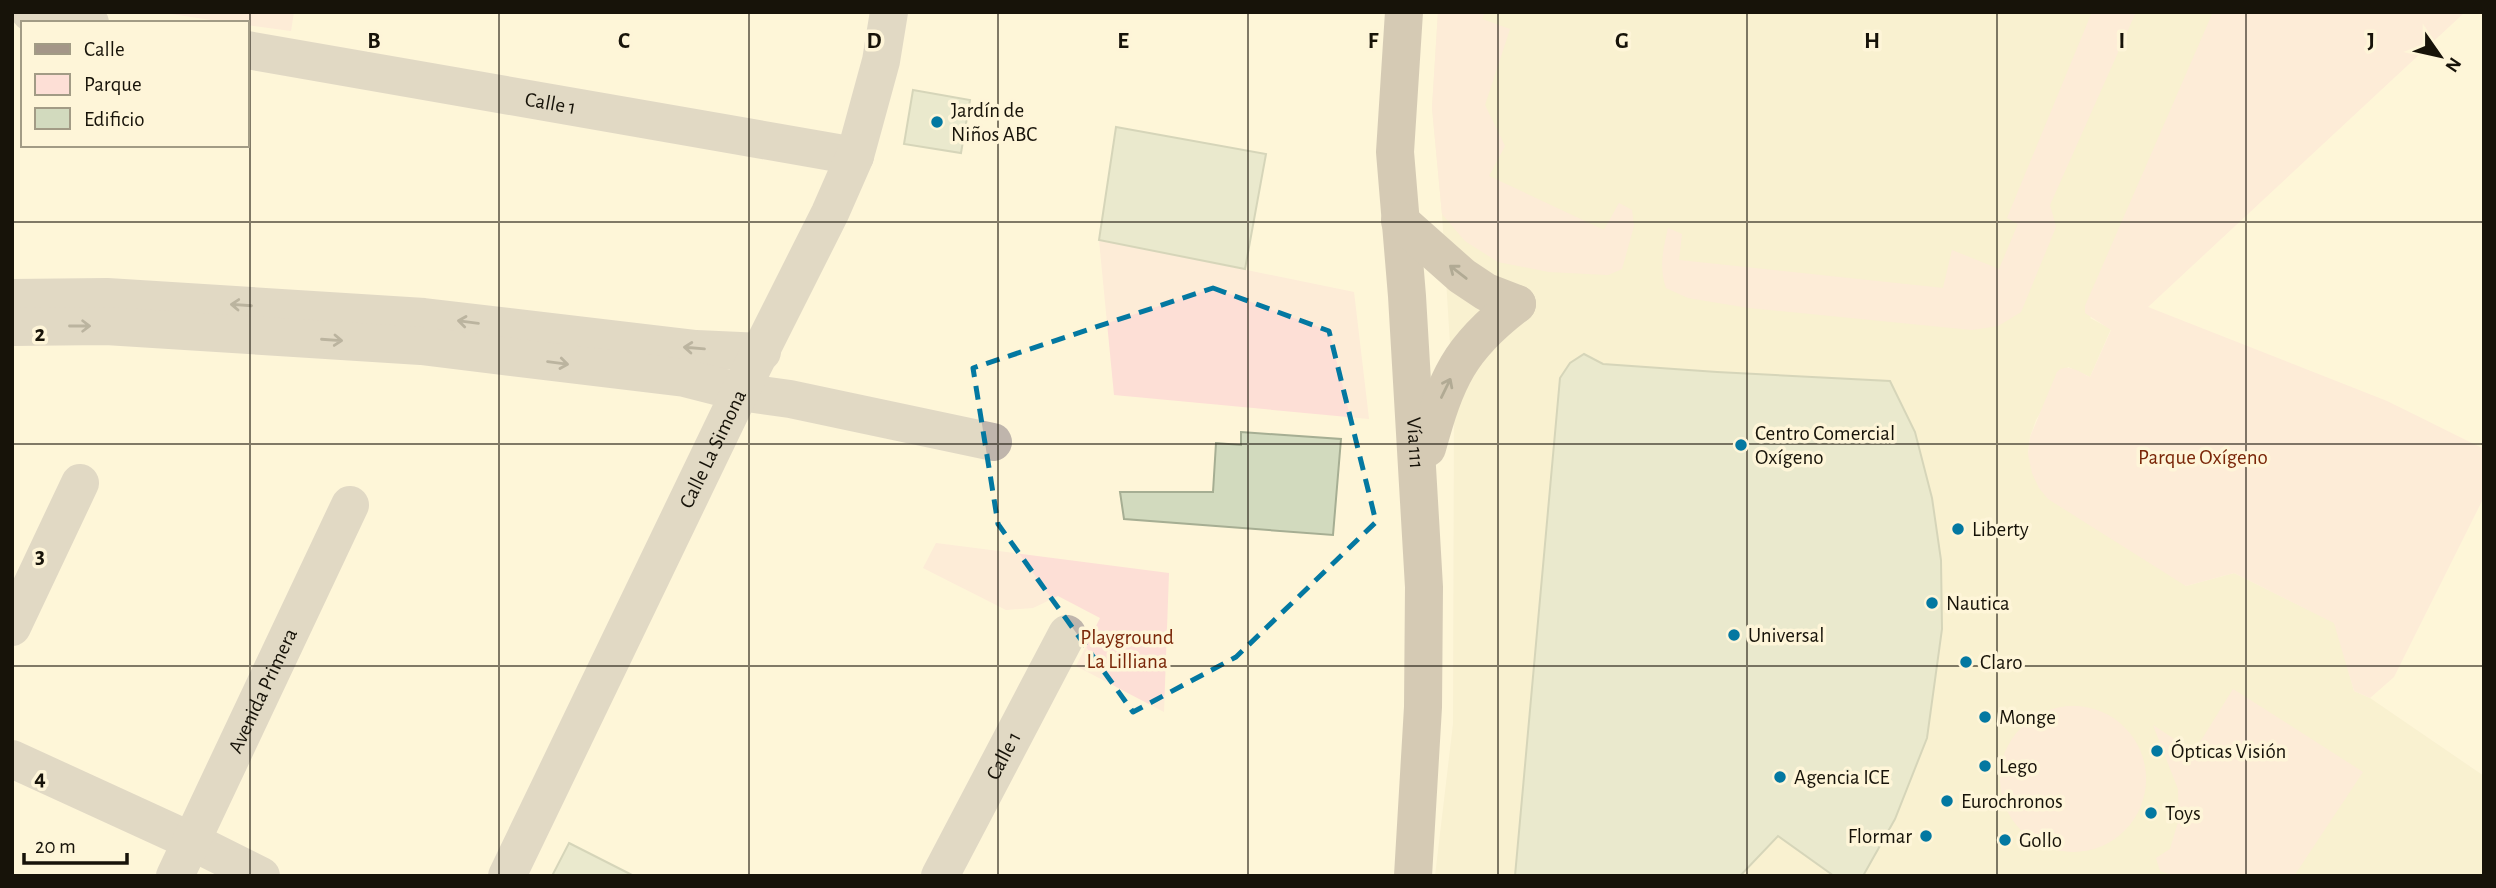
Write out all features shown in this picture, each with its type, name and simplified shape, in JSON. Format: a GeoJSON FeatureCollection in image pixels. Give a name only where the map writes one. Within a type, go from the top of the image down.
{"type":"FeatureCollection","features":[{"type":"Feature","properties":{"kind":"main road","name":"Vía 111"},"geometry":{"type":"LineString","coordinates":[[1404,12],[1395,152],[1419,477],[1424,587],[1423,707],[1413,876]]}},
{"type":"Feature","properties":{"kind":"main road"},"geometry":{"type":"LineString","coordinates":[[1400,221],[1462,276],[1486,292],[1517,304],[1489,325],[1459,360],[1441,398],[1419,477]]}},
{"type":"Feature","properties":{"kind":"street"},"geometry":{"type":"LineString","coordinates":[[30,12],[79,21]]}},
{"type":"Feature","properties":{"kind":"street","name":"Calle La Simona"},"geometry":{"type":"LineString","coordinates":[[507,876],[740,392],[830,213],[855,156],[881,61],[888,12]]}},
{"type":"Feature","properties":{"kind":"street","name":"Calle 1"},"geometry":{"type":"LineString","coordinates":[[248,50],[855,156]]}},
{"type":"Feature","properties":{"kind":"street"},"geometry":{"type":"LineString","coordinates":[[12,298],[107,297],[424,317],[696,349],[762,352]]}},
{"type":"Feature","properties":{"kind":"street"},"geometry":{"type":"LineString","coordinates":[[12,327],[106,326],[421,346],[685,378],[740,392],[790,399],[993,442]]}},
{"type":"Feature","properties":{"kind":"street"},"geometry":{"type":"LineString","coordinates":[[12,627],[80,484]]}},
{"type":"Feature","properties":{"kind":"street","name":"Avenida Primera"},"geometry":{"type":"LineString","coordinates":[[174,876],[350,505]]}},
{"type":"Feature","properties":{"kind":"street","name":"Calle 1"},"geometry":{"type":"LineString","coordinates":[[940,876],[1066,634]]}},
{"type":"Feature","properties":{"kind":"street"},"geometry":{"type":"LineString","coordinates":[[12,758],[261,876]]}},
{"type":"Feature","properties":{"kind":"highlighted area"},"geometry":{"type":"Polygon","coordinates":[[[1213,288],[1329,331],[1376,522],[1236,657],[1133,712],[998,524],[973,368],[1213,288]]]}},
{"type":"Feature","properties":{"kind":"shaded area","name":"Centro Comercial Oxígeno"},"geometry":{"type":"Polygon","coordinates":[[[1438,12],[2465,12],[2090,318],[2111,329],[2090,377],[2068,367],[2036,420],[2028,454],[2186,586],[2234,573],[2335,623],[2354,691],[2370,698],[2484,776],[2484,876],[1435,876],[1453,724],[1454,409],[1442,214],[1432,108],[1438,12]]]}},
{"type":"Feature","properties":{"kind":"green space"},"geometry":{"type":"Polygon","coordinates":[[[158,12],[294,12],[291,31],[248,25],[248,21],[218,21],[158,12]]]}},
{"type":"Feature","properties":{"kind":"green space"},"geometry":{"type":"Polygon","coordinates":[[[1438,12],[1485,12],[1482,19],[1510,29],[1485,105],[1505,146],[1489,176],[1604,230],[1619,203],[1632,210],[1634,226],[1622,269],[1608,275],[1549,272],[1498,262],[1465,241],[1442,214],[1432,108],[1438,12]]]}},
{"type":"Feature","properties":{"kind":"green space"},"geometry":{"type":"Polygon","coordinates":[[[2092,12],[2136,12],[2050,205],[2056,227],[2021,312],[1998,326],[1972,330],[1749,308],[1688,298],[1666,288],[1662,266],[1668,228],[1682,234],[1679,260],[1943,288],[1952,250],[1999,269],[2018,224],[2007,218],[2092,12]]]}},
{"type":"Feature","properties":{"kind":"green space","name":"Parque Oxígeno"},"geometry":{"type":"Polygon","coordinates":[[[2213,12],[2465,12],[2148,307],[2387,401],[2484,449],[2484,497],[2394,677],[2370,698],[2354,691],[2334,623],[2234,573],[2186,586],[2048,499],[2032,473],[2028,454],[2030,437],[2057,372],[2069,368],[2090,377],[2111,330],[2085,313],[2085,306],[2213,12]]]}},
{"type":"Feature","properties":{"kind":"green space"},"geometry":{"type":"Polygon","coordinates":[[[1099,240],[1354,292],[1369,419],[1114,395],[1099,240]]]}},
{"type":"Feature","properties":{"kind":"green space","name":"Playground La Lilliana"},"geometry":{"type":"Polygon","coordinates":[[[936,543],[1169,573],[1164,712],[1076,666],[1100,618],[1058,596],[1033,608],[1006,610],[923,568],[936,543]]]}},
{"type":"Feature","properties":{"kind":"green space"},"geometry":{"type":"Polygon","coordinates":[[[2233,689],[2363,772],[2294,876],[2175,876],[2160,871],[2156,858],[2170,849],[2179,819],[2178,789],[2153,725],[2194,752],[2233,689]]]}},
{"type":"Feature","properties":{"kind":"green space"},"geometry":{"type":"Polygon","coordinates":[[[2073,706],[2101,711],[2125,727],[2141,751],[2146,779],[2141,807],[2125,831],[2101,847],[2073,852],[2045,847],[2021,831],[2005,807],[2000,779],[2005,751],[2021,727],[2045,711],[2073,706]]]}},
{"type":"Feature","properties":{"kind":"building","name":"Jardín de Niños ABC"},"geometry":{"type":"Polygon","coordinates":[[[913,90],[970,100],[961,153],[904,144],[913,90]]]}},
{"type":"Feature","properties":{"kind":"building"},"geometry":{"type":"Polygon","coordinates":[[[1116,127],[1266,154],[1245,269],[1099,240],[1116,127]]]}},
{"type":"Feature","properties":{"kind":"building"},"geometry":{"type":"Polygon","coordinates":[[[1584,354],[1603,364],[1890,381],[1915,432],[1932,498],[1941,560],[1942,629],[1927,738],[1895,819],[1863,876],[1834,876],[1778,836],[1740,876],[1515,876],[1560,378],[1570,363],[1584,354]]]}},
{"type":"Feature","properties":{"kind":"building"},"geometry":{"type":"Polygon","coordinates":[[[1241,432],[1341,439],[1333,535],[1124,519],[1120,492],[1213,492],[1216,443],[1241,445],[1241,432]]]}},
{"type":"Feature","properties":{"kind":"building"},"geometry":{"type":"Polygon","coordinates":[[[569,843],[634,876],[552,876],[569,843]]]}},
{"type":"Feature","properties":{"kind":"place","name":"Jardín de Niños ABC"},"geometry":{"type":"Point","coordinates":[937,122]}},
{"type":"Feature","properties":{"kind":"place","name":"Centro Comercial Oxígeno"},"geometry":{"type":"Point","coordinates":[1741,445]}},
{"type":"Feature","properties":{"kind":"place","name":"Liberty"},"geometry":{"type":"Point","coordinates":[1958,529]}},
{"type":"Feature","properties":{"kind":"place","name":"Nautica"},"geometry":{"type":"Point","coordinates":[1932,603]}},
{"type":"Feature","properties":{"kind":"place","name":"Universal"},"geometry":{"type":"Point","coordinates":[1734,635]}},
{"type":"Feature","properties":{"kind":"place","name":"Claro"},"geometry":{"type":"Point","coordinates":[1966,662]}},
{"type":"Feature","properties":{"kind":"place","name":"Monge"},"geometry":{"type":"Point","coordinates":[1985,717]}},
{"type":"Feature","properties":{"kind":"place","name":"Ópticas Visión"},"geometry":{"type":"Point","coordinates":[2157,751]}},
{"type":"Feature","properties":{"kind":"place","name":"Lego"},"geometry":{"type":"Point","coordinates":[1985,766]}},
{"type":"Feature","properties":{"kind":"place","name":"Agencia ICE"},"geometry":{"type":"Point","coordinates":[1780,777]}},
{"type":"Feature","properties":{"kind":"place","name":"Eurochronos"},"geometry":{"type":"Point","coordinates":[1947,801]}},
{"type":"Feature","properties":{"kind":"place","name":"Toys"},"geometry":{"type":"Point","coordinates":[2151,813]}},
{"type":"Feature","properties":{"kind":"place","name":"Flormar"},"geometry":{"type":"Point","coordinates":[1926,836]}},
{"type":"Feature","properties":{"kind":"place","name":"Gollo"},"geometry":{"type":"Point","coordinates":[2005,840]}}]}
